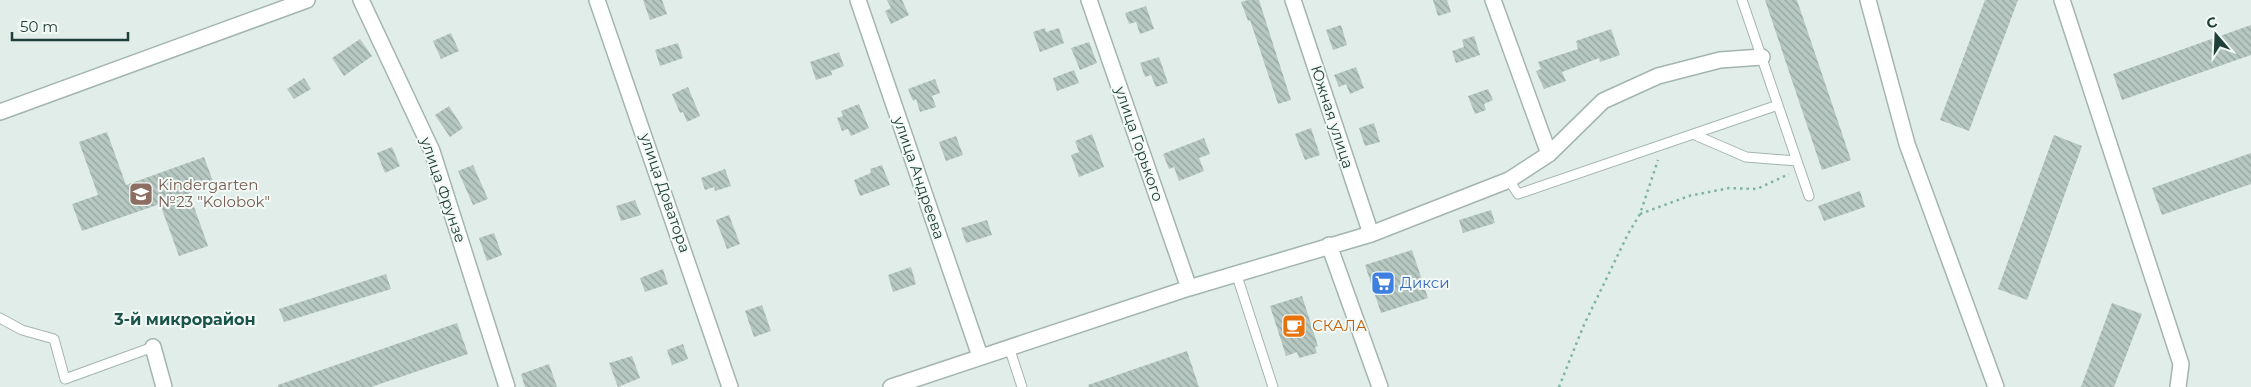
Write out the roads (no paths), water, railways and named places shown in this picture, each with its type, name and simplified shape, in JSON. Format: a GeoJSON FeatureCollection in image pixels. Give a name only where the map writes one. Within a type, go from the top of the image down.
{"type":"FeatureCollection","features":[{"type":"Feature","properties":{"kind":"street"},"geometry":{"type":"LineString","coordinates":[[0,112],[307,0]]}},
{"type":"Feature","properties":{"kind":"street","name":"улица Фрунзе"},"geometry":{"type":"LineString","coordinates":[[361,0],[432,151],[507,387]]}},
{"type":"Feature","properties":{"kind":"street","name":"улица Доватора"},"geometry":{"type":"LineString","coordinates":[[597,0],[730,387]]}},
{"type":"Feature","properties":{"kind":"street","name":"улица Андреева"},"geometry":{"type":"LineString","coordinates":[[858,0],[980,356]]}},
{"type":"Feature","properties":{"kind":"street","name":"улица Горького"},"geometry":{"type":"LineString","coordinates":[[1089,0],[1189,288]]}},
{"type":"Feature","properties":{"kind":"street","name":"Южная улица"},"geometry":{"type":"LineString","coordinates":[[1293,0],[1371,234]]}},
{"type":"Feature","properties":{"kind":"street"},"geometry":{"type":"LineString","coordinates":[[1493,0],[1549,154]]}},
{"type":"Feature","properties":{"kind":"street"},"geometry":{"type":"LineString","coordinates":[[1868,0],[1907,144],[1996,387]]}},
{"type":"Feature","properties":{"kind":"street"},"geometry":{"type":"LineString","coordinates":[[2062,0],[2181,364],[2178,387]]}},
{"type":"Feature","properties":{"kind":"street"},"geometry":{"type":"LineString","coordinates":[[891,387],[1009,346],[1236,273],[1371,234],[1509,180],[1549,154],[1603,101],[1650,79],[1720,60],[1762,58]]}},
{"type":"Feature","properties":{"kind":"street"},"geometry":{"type":"LineString","coordinates":[[1329,245],[1380,387]]}},
{"type":"Feature","properties":{"kind":"street"},"geometry":{"type":"LineString","coordinates":[[152,347],[164,387]]}},
{"type":"Feature","properties":{"kind":"lane"},"geometry":{"type":"LineString","coordinates":[[1742,0],[1809,196]]}},
{"type":"Feature","properties":{"kind":"lane"},"geometry":{"type":"LineString","coordinates":[[1509,180],[1518,194],[1662,147],[1778,105]]}},
{"type":"Feature","properties":{"kind":"lane"},"geometry":{"type":"LineString","coordinates":[[1695,135],[1746,157],[1799,165]]}},
{"type":"Feature","properties":{"kind":"lane"},"geometry":{"type":"LineString","coordinates":[[1236,273],[1273,387]]}},
{"type":"Feature","properties":{"kind":"lane"},"geometry":{"type":"LineString","coordinates":[[0,318],[22,330],[54,339],[65,380],[152,347]]}},
{"type":"Feature","properties":{"kind":"lane"},"geometry":{"type":"LineString","coordinates":[[1009,346],[1022,387]]}},
{"type":"Feature","properties":{"kind":"place","name":"Kindergarten №23 \"Kolobok\""},"geometry":{"type":"Point","coordinates":[141,194]}},
{"type":"Feature","properties":{"kind":"place","name":"Дикси"},"geometry":{"type":"Point","coordinates":[1383,283]}},
{"type":"Feature","properties":{"kind":"place","name":"СКАЛА"},"geometry":{"type":"Point","coordinates":[1294,326]}},
{"type":"Feature","properties":{"kind":"district","name":"3-й микрорайон"},"geometry":{"type":"Point","coordinates":[185,319]}}]}
